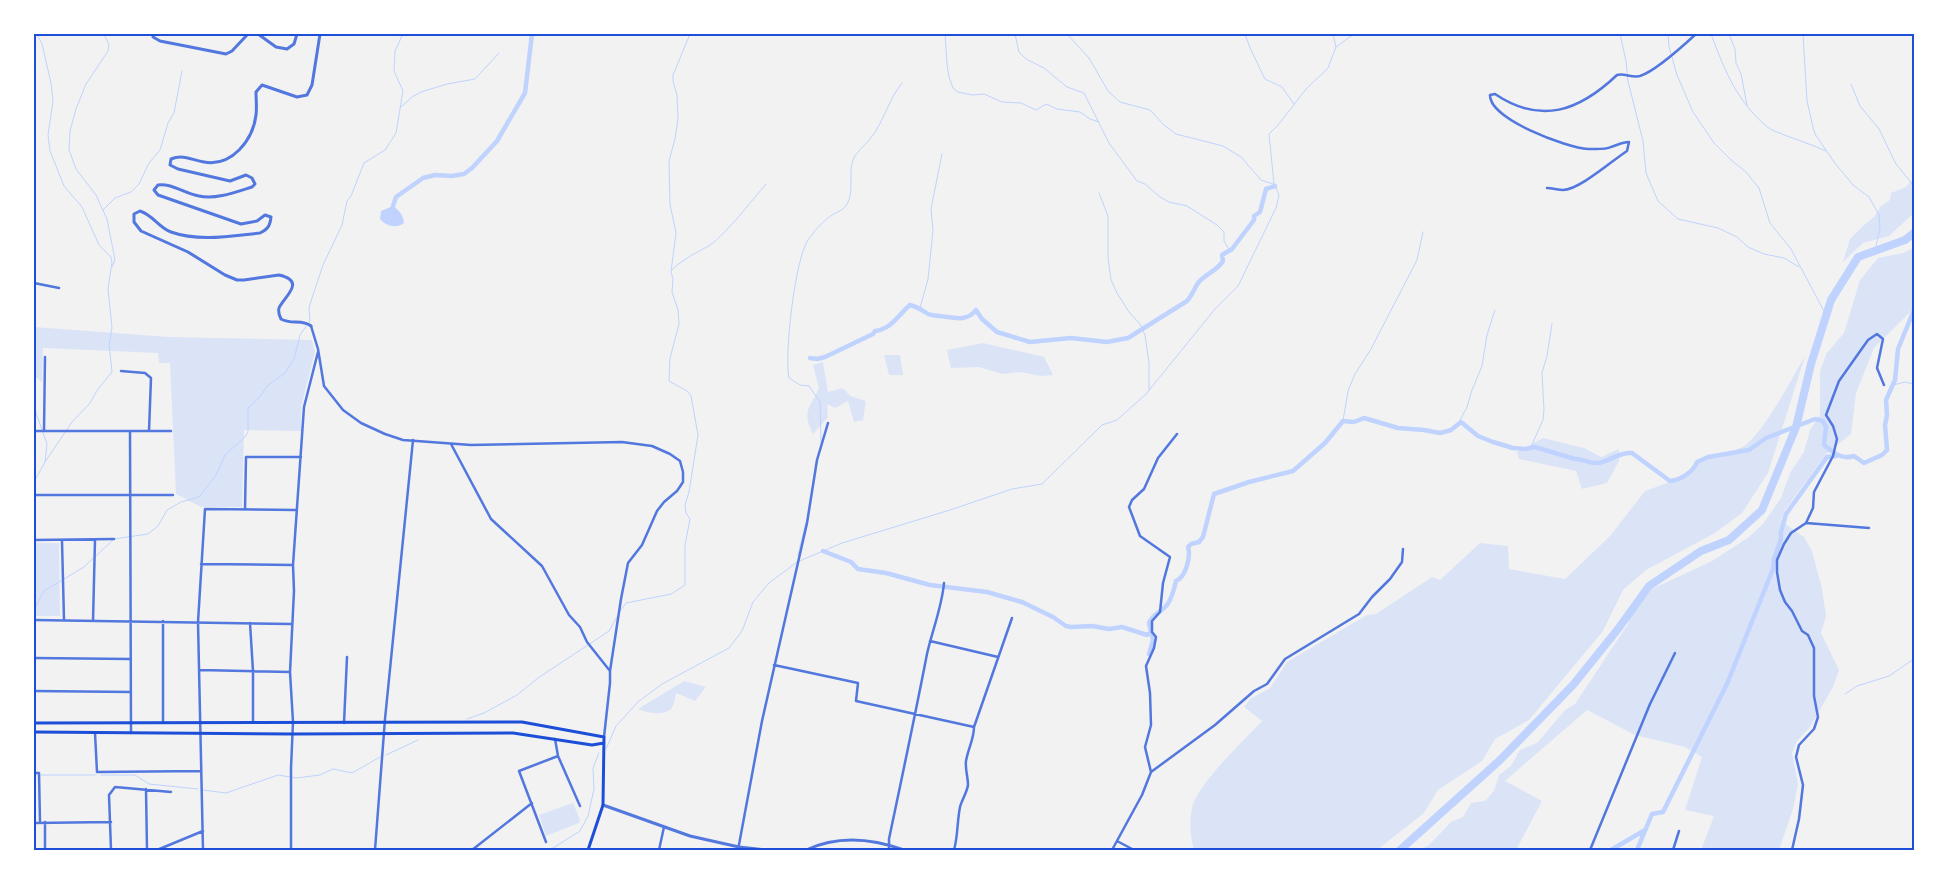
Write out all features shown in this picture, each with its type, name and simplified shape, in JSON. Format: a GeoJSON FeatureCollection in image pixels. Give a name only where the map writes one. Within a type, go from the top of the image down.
{"type":"FeatureCollection","features":[{"type":"Feature","properties":{"kind":"main road"},"geometry":{"type":"LineString","coordinates":[[34,723],[522,722],[604,737],[603,805],[588,850]]}},
{"type":"Feature","properties":{"kind":"main road"},"geometry":{"type":"LineString","coordinates":[[34,732],[293,734],[513,732],[592,744],[604,743]]}},
{"type":"Feature","properties":{"kind":"street"},"geometry":{"type":"LineString","coordinates":[[154,34],[153,37],[160,41],[226,54],[232,51],[248,34]]}},
{"type":"Feature","properties":{"kind":"street"},"geometry":{"type":"LineString","coordinates":[[258,34],[276,47],[287,49],[294,44],[296,34]]}},
{"type":"Feature","properties":{"kind":"street"},"geometry":{"type":"LineString","coordinates":[[320,34],[312,85],[307,95],[297,97],[262,85],[256,92],[256,116],[250,134],[240,151],[217,162],[205,162],[177,156],[171,159],[170,165],[178,169],[230,181],[246,175],[252,178],[255,184],[252,187],[208,197],[197,196],[165,184],[158,185],[154,190],[158,196],[241,224],[257,221],[265,215],[271,217],[270,225],[267,229],[260,233],[205,237],[170,232],[148,214],[140,211],[134,214],[134,222],[141,231],[188,252],[225,275],[237,280],[279,275],[286,277],[292,283],[292,287],[290,295],[280,307],[279,315],[281,319],[288,323],[309,324],[318,349],[324,386],[343,410],[361,423],[403,440],[451,444],[622,442],[652,446],[680,461],[684,472],[683,482],[677,491],[657,511],[642,545],[628,564],[620,600],[610,672],[604,737]]}},
{"type":"Feature","properties":{"kind":"street"},"geometry":{"type":"LineString","coordinates":[[1548,188],[1563,190],[1573,188],[1605,169],[1627,151],[1629,142],[1622,142],[1609,148],[1586,149],[1556,141],[1511,120],[1494,105],[1489,98],[1491,94],[1495,94],[1520,108],[1562,110],[1579,104],[1595,94],[1617,75],[1637,77],[1643,75],[1673,54],[1696,34]]}},
{"type":"Feature","properties":{"kind":"street"},"geometry":{"type":"LineString","coordinates":[[34,283],[59,288]]}},
{"type":"Feature","properties":{"kind":"street"},"geometry":{"type":"LineString","coordinates":[[1792,850],[1799,819],[1803,785],[1796,758],[1799,745],[1814,729],[1818,717],[1814,696],[1814,648],[1808,635],[1802,631],[1782,596],[1777,572],[1777,560],[1791,533],[1806,522],[1813,508],[1814,492],[1833,456],[1837,439],[1834,426],[1826,415],[1839,381],[1868,340],[1877,334],[1883,339],[1877,368],[1884,385]]}},
{"type":"Feature","properties":{"kind":"street"},"geometry":{"type":"LineString","coordinates":[[290,850],[293,722],[290,672],[296,510],[304,407],[318,349]]}},
{"type":"Feature","properties":{"kind":"street"},"geometry":{"type":"LineString","coordinates":[[44,431],[45,357]]}},
{"type":"Feature","properties":{"kind":"street"},"geometry":{"type":"LineString","coordinates":[[121,371],[144,373],[151,378],[149,432]]}},
{"type":"Feature","properties":{"kind":"street"},"geometry":{"type":"LineString","coordinates":[[739,848],[762,721],[807,523],[817,460],[828,423]]}},
{"type":"Feature","properties":{"kind":"street"},"geometry":{"type":"LineString","coordinates":[[34,431],[171,432]]}},
{"type":"Feature","properties":{"kind":"street"},"geometry":{"type":"LineString","coordinates":[[130,432],[131,733]]}},
{"type":"Feature","properties":{"kind":"street"},"geometry":{"type":"LineString","coordinates":[[1151,772],[1145,747],[1151,724],[1150,693],[1146,666],[1154,648],[1156,636],[1152,632],[1152,621],[1160,612],[1163,583],[1170,557],[1140,536],[1129,507],[1132,500],[1144,489],[1158,458],[1177,434]]}},
{"type":"Feature","properties":{"kind":"street"},"geometry":{"type":"LineString","coordinates":[[376,850],[384,733],[413,440]]}},
{"type":"Feature","properties":{"kind":"street"},"geometry":{"type":"LineString","coordinates":[[451,444],[491,519],[542,566],[569,615],[580,627],[587,642],[610,672]]}},
{"type":"Feature","properties":{"kind":"street"},"geometry":{"type":"LineString","coordinates":[[245,509],[246,457],[301,457]]}},
{"type":"Feature","properties":{"kind":"street"},"geometry":{"type":"LineString","coordinates":[[34,495],[173,495]]}},
{"type":"Feature","properties":{"kind":"street"},"geometry":{"type":"LineString","coordinates":[[202,850],[200,771],[202,734],[198,622],[205,509],[296,510]]}},
{"type":"Feature","properties":{"kind":"street"},"geometry":{"type":"LineString","coordinates":[[1806,522],[1869,528]]}},
{"type":"Feature","properties":{"kind":"street"},"geometry":{"type":"LineString","coordinates":[[34,540],[114,539]]}},
{"type":"Feature","properties":{"kind":"street"},"geometry":{"type":"LineString","coordinates":[[93,621],[95,540]]}},
{"type":"Feature","properties":{"kind":"street"},"geometry":{"type":"LineString","coordinates":[[62,541],[64,620]]}},
{"type":"Feature","properties":{"kind":"street"},"geometry":{"type":"LineString","coordinates":[[1112,850],[1142,795],[1151,772],[1267,684],[1285,659],[1359,614],[1372,597],[1390,579],[1402,562],[1403,549]]}},
{"type":"Feature","properties":{"kind":"street"},"geometry":{"type":"LineString","coordinates":[[201,564],[293,565]]}},
{"type":"Feature","properties":{"kind":"street"},"geometry":{"type":"LineString","coordinates":[[889,850],[889,839],[930,641],[943,595],[944,583]]}},
{"type":"Feature","properties":{"kind":"street"},"geometry":{"type":"LineString","coordinates":[[954,850],[958,836],[961,806],[968,785],[966,763],[973,740],[974,727],[1012,618]]}},
{"type":"Feature","properties":{"kind":"street"},"geometry":{"type":"LineString","coordinates":[[34,620],[293,624]]}},
{"type":"Feature","properties":{"kind":"street"},"geometry":{"type":"LineString","coordinates":[[162,722],[163,621]]}},
{"type":"Feature","properties":{"kind":"street"},"geometry":{"type":"LineString","coordinates":[[250,623],[253,671],[253,722]]}},
{"type":"Feature","properties":{"kind":"street"},"geometry":{"type":"LineString","coordinates":[[930,641],[998,656]]}},
{"type":"Feature","properties":{"kind":"street"},"geometry":{"type":"LineString","coordinates":[[1590,850],[1650,704],[1676,653]]}},
{"type":"Feature","properties":{"kind":"street"},"geometry":{"type":"LineString","coordinates":[[344,722],[347,657]]}},
{"type":"Feature","properties":{"kind":"street"},"geometry":{"type":"LineString","coordinates":[[34,658],[130,659]]}},
{"type":"Feature","properties":{"kind":"street"},"geometry":{"type":"LineString","coordinates":[[774,665],[858,683],[856,701],[974,727]]}},
{"type":"Feature","properties":{"kind":"street"},"geometry":{"type":"LineString","coordinates":[[200,670],[290,672]]}},
{"type":"Feature","properties":{"kind":"street"},"geometry":{"type":"LineString","coordinates":[[34,690],[131,692]]}},
{"type":"Feature","properties":{"kind":"street"},"geometry":{"type":"LineString","coordinates":[[95,733],[97,772],[200,771]]}},
{"type":"Feature","properties":{"kind":"street"},"geometry":{"type":"LineString","coordinates":[[554,739],[558,756],[580,806]]}},
{"type":"Feature","properties":{"kind":"street"},"geometry":{"type":"LineString","coordinates":[[546,842],[519,771],[558,756]]}},
{"type":"Feature","properties":{"kind":"street"},"geometry":{"type":"LineString","coordinates":[[34,773],[39,773],[40,822]]}},
{"type":"Feature","properties":{"kind":"street"},"geometry":{"type":"LineString","coordinates":[[111,850],[109,795],[115,787],[171,792]]}},
{"type":"Feature","properties":{"kind":"street"},"geometry":{"type":"LineString","coordinates":[[146,789],[147,850]]}},
{"type":"Feature","properties":{"kind":"street"},"geometry":{"type":"LineString","coordinates":[[472,850],[532,803]]}},
{"type":"Feature","properties":{"kind":"street"},"geometry":{"type":"LineString","coordinates":[[603,805],[690,836],[739,848],[767,850]]}},
{"type":"Feature","properties":{"kind":"street"},"geometry":{"type":"LineString","coordinates":[[45,822],[45,850]]}},
{"type":"Feature","properties":{"kind":"street"},"geometry":{"type":"LineString","coordinates":[[34,823],[111,822]]}},
{"type":"Feature","properties":{"kind":"street"},"geometry":{"type":"LineString","coordinates":[[659,850],[664,827]]}},
{"type":"Feature","properties":{"kind":"street"},"geometry":{"type":"LineString","coordinates":[[157,850],[202,831]]}},
{"type":"Feature","properties":{"kind":"street"},"geometry":{"type":"LineString","coordinates":[[1672,850],[1679,831]]}},
{"type":"Feature","properties":{"kind":"street"},"geometry":{"type":"LineString","coordinates":[[806,850],[849,838],[890,845],[904,850]]}},
{"type":"Feature","properties":{"kind":"street"},"geometry":{"type":"LineString","coordinates":[[1117,841],[1134,850]]}},
{"type":"Feature","properties":{"kind":"shaded area"},"geometry":{"type":"Polygon","coordinates":[[[1911,181],[1914,182],[1914,213],[1889,236],[1863,243],[1843,262],[1850,239],[1874,217],[1881,206],[1890,200],[1891,193],[1906,187],[1911,181]]]}},
{"type":"Feature","properties":{"kind":"shaded area"},"geometry":{"type":"Polygon","coordinates":[[[1914,248],[1914,308],[1874,348],[1856,393],[1851,434],[1826,454],[1785,510],[1781,521],[1804,537],[1812,551],[1822,589],[1826,616],[1821,633],[1839,670],[1833,687],[1810,727],[1797,741],[1792,753],[1798,784],[1793,809],[1779,850],[1701,850],[1714,816],[1685,810],[1702,757],[1685,747],[1635,735],[1587,710],[1505,781],[1542,801],[1516,850],[1420,850],[1429,845],[1451,822],[1463,817],[1471,803],[1485,801],[1494,791],[1499,775],[1511,766],[1520,750],[1537,743],[1565,710],[1575,704],[1628,624],[1630,617],[1652,589],[1712,561],[1749,537],[1763,524],[1781,498],[1791,471],[1804,452],[1810,430],[1820,415],[1820,372],[1826,354],[1844,333],[1860,280],[1878,258],[1903,253],[1914,248]]]}},
{"type":"Feature","properties":{"kind":"shaded area"},"geometry":{"type":"Polygon","coordinates":[[[34,327],[169,337],[312,340],[315,352],[301,407],[301,431],[244,430],[242,507],[201,507],[176,494],[170,363],[159,363],[158,353],[43,348],[42,382],[34,376],[34,327]]]}},
{"type":"Feature","properties":{"kind":"shaded area"},"geometry":{"type":"Polygon","coordinates":[[[983,343],[1044,357],[1053,375],[1041,376],[1020,372],[1002,374],[979,367],[951,368],[947,350],[983,343]]]}},
{"type":"Feature","properties":{"kind":"shaded area"},"geometry":{"type":"Polygon","coordinates":[[[884,355],[900,355],[903,375],[889,375],[884,355]]]}},
{"type":"Feature","properties":{"kind":"shaded area"},"geometry":{"type":"Polygon","coordinates":[[[1805,356],[1768,473],[1742,513],[1715,533],[1646,570],[1623,590],[1603,631],[1529,720],[1495,739],[1482,761],[1438,790],[1424,813],[1377,850],[1194,850],[1190,827],[1193,804],[1214,772],[1262,721],[1244,707],[1250,699],[1270,688],[1287,662],[1367,615],[1376,614],[1432,577],[1440,580],[1480,543],[1508,546],[1509,569],[1565,579],[1610,536],[1645,491],[1683,477],[1695,467],[1697,462],[1740,448],[1752,439],[1769,417],[1805,356]]]}},
{"type":"Feature","properties":{"kind":"shaded area"},"geometry":{"type":"Polygon","coordinates":[[[823,362],[828,392],[843,388],[850,396],[866,401],[863,420],[854,422],[848,401],[835,408],[827,404],[828,417],[813,434],[809,426],[807,414],[819,388],[813,365],[823,362]]]}},
{"type":"Feature","properties":{"kind":"shaded area"},"geometry":{"type":"Polygon","coordinates":[[[1543,438],[1584,448],[1601,457],[1619,449],[1619,461],[1607,483],[1582,489],[1576,471],[1519,459],[1517,452],[1543,438]]]}},
{"type":"Feature","properties":{"kind":"shaded area"},"geometry":{"type":"Polygon","coordinates":[[[34,543],[59,543],[60,616],[34,616],[34,543]]]}},
{"type":"Feature","properties":{"kind":"shaded area"},"geometry":{"type":"Polygon","coordinates":[[[684,681],[706,687],[695,701],[676,693],[671,709],[664,713],[650,713],[638,709],[684,681]]]}},
{"type":"Feature","properties":{"kind":"shaded area"},"geometry":{"type":"Polygon","coordinates":[[[573,803],[580,820],[579,823],[546,836],[539,815],[573,803]]]}},
{"type":"Feature","properties":{"kind":"water"},"geometry":{"type":"Polygon","coordinates":[[[393,206],[401,213],[404,220],[404,223],[398,226],[388,225],[380,219],[381,211],[393,206]]]}},
{"type":"Feature","properties":{"kind":"waterway"},"geometry":{"type":"LineString","coordinates":[[37,34],[42,44],[51,83],[53,101],[48,135],[50,151],[64,186],[82,207],[99,245],[111,257],[112,262],[108,289],[112,328],[109,345],[112,372],[98,389],[90,403],[72,422],[45,462]]}},
{"type":"Feature","properties":{"kind":"waterway"},"geometry":{"type":"LineString","coordinates":[[104,34],[109,45],[108,51],[86,84],[76,109],[70,131],[69,150],[76,169],[96,195],[107,219],[115,260],[112,267]]}},
{"type":"Feature","properties":{"kind":"waterway"},"geometry":{"type":"LineString","coordinates":[[96,556],[114,539],[148,534],[158,526],[167,510],[181,502],[199,497],[216,475],[225,455],[248,432],[248,408],[260,397],[267,386],[285,373],[294,359],[300,335],[310,321],[309,308],[323,265],[342,225],[347,201],[351,196],[364,163],[385,150],[396,133],[403,91],[394,71],[395,51],[403,34]]}},
{"type":"Feature","properties":{"kind":"waterway"},"geometry":{"type":"LineString","coordinates":[[393,206],[396,197],[423,178],[435,175],[452,176],[464,174],[497,141],[525,93],[532,34]]}},
{"type":"Feature","properties":{"kind":"waterway"},"geometry":{"type":"LineString","coordinates":[[620,611],[626,603],[671,594],[685,585],[685,545],[690,519],[686,513],[685,505],[689,492],[698,435],[691,396],[687,391],[669,381],[670,358],[679,324],[678,310],[672,292],[673,279],[671,272],[676,233],[670,204],[669,161],[678,119],[677,95],[673,75],[690,34]]}},
{"type":"Feature","properties":{"kind":"waterway"},"geometry":{"type":"LineString","coordinates":[[945,34],[949,77],[953,88],[958,92],[972,95],[984,94],[1002,102],[1021,103],[1036,110],[1046,104],[1057,109],[1080,112],[1090,119],[1099,122]]}},
{"type":"Feature","properties":{"kind":"waterway"},"geometry":{"type":"LineString","coordinates":[[1015,34],[1019,52],[1026,59],[1044,68],[1067,87],[1084,93],[1109,143],[1137,181],[1145,184],[1169,202],[1187,206],[1217,225],[1224,232],[1224,241],[1230,251]]}},
{"type":"Feature","properties":{"kind":"waterway"},"geometry":{"type":"LineString","coordinates":[[1067,34],[1089,58],[1108,91],[1120,102],[1150,110],[1164,125],[1176,134],[1223,146],[1241,157],[1261,180],[1273,184]]}},
{"type":"Feature","properties":{"kind":"waterway"},"geometry":{"type":"LineString","coordinates":[[1245,34],[1265,79],[1282,87],[1294,104]]}},
{"type":"Feature","properties":{"kind":"waterway"},"geometry":{"type":"LineString","coordinates":[[606,749],[616,726],[638,702],[662,684],[729,648],[742,631],[753,602],[769,583],[797,562],[842,543],[1012,489],[1042,484],[1102,425],[1117,420],[1146,394],[1215,309],[1238,286],[1276,208],[1279,195],[1274,184],[1269,134],[1306,89],[1328,68],[1336,47],[1333,34]]}},
{"type":"Feature","properties":{"kind":"waterway"},"geometry":{"type":"LineString","coordinates":[[1336,47],[1354,34]]}},
{"type":"Feature","properties":{"kind":"waterway"},"geometry":{"type":"LineString","coordinates":[[1620,34],[1628,81],[1643,141],[1646,173],[1658,201],[1678,219],[1718,228],[1737,237],[1748,247],[1764,254],[1784,258],[1799,267]]}},
{"type":"Feature","properties":{"kind":"waterway"},"geometry":{"type":"LineString","coordinates":[[1668,34],[1669,47],[1677,75],[1693,112],[1714,143],[1746,172],[1759,188],[1770,223],[1791,249],[1826,315]]}},
{"type":"Feature","properties":{"kind":"waterway"},"geometry":{"type":"LineString","coordinates":[[1711,34],[1723,65],[1738,94],[1761,122],[1772,130],[1826,151]]}},
{"type":"Feature","properties":{"kind":"waterway"},"geometry":{"type":"LineString","coordinates":[[1729,34],[1735,49],[1736,63],[1741,74],[1747,105]]}},
{"type":"Feature","properties":{"kind":"waterway"},"geometry":{"type":"LineString","coordinates":[[1803,34],[1807,101],[1815,134],[1853,185],[1869,197],[1879,215],[1880,228],[1875,251]]}},
{"type":"Feature","properties":{"kind":"waterway"},"geometry":{"type":"LineString","coordinates":[[401,107],[421,92],[447,84],[475,79],[499,53]]}},
{"type":"Feature","properties":{"kind":"waterway"},"geometry":{"type":"LineString","coordinates":[[103,210],[115,198],[131,192],[139,184],[149,163],[160,150],[168,123],[174,113],[182,71]]}},
{"type":"Feature","properties":{"kind":"waterway"},"geometry":{"type":"LineString","coordinates":[[821,442],[820,402],[809,386],[800,385],[789,378],[789,329],[799,266],[803,250],[813,233],[825,220],[846,206],[851,189],[853,159],[875,132],[902,83]]}},
{"type":"Feature","properties":{"kind":"waterway"},"geometry":{"type":"LineString","coordinates":[[1851,84],[1860,106],[1879,129],[1896,164],[1914,186]]}},
{"type":"Feature","properties":{"kind":"waterway"},"geometry":{"type":"LineString","coordinates":[[920,308],[928,279],[933,230],[931,209],[942,154]]}},
{"type":"Feature","properties":{"kind":"waterway"},"geometry":{"type":"LineString","coordinates":[[672,270],[713,243],[766,184]]}},
{"type":"Feature","properties":{"kind":"waterway"},"geometry":{"type":"LineString","coordinates":[[810,358],[825,357],[873,334],[875,331],[881,330],[895,321],[910,305],[929,315],[954,318],[968,317],[976,310],[982,319],[997,332],[1030,342],[1071,338],[1107,342],[1128,338],[1187,301],[1198,283],[1223,261],[1222,255],[1232,249],[1254,220],[1254,216],[1260,212],[1266,189],[1275,186]]}},
{"type":"Feature","properties":{"kind":"waterway"},"geometry":{"type":"LineString","coordinates":[[1099,193],[1108,216],[1108,258],[1111,280],[1117,293],[1129,312],[1140,324],[1145,335],[1149,363],[1149,390]]}},
{"type":"Feature","properties":{"kind":"waterway"},"geometry":{"type":"LineString","coordinates":[[1343,421],[1348,391],[1355,374],[1371,349],[1417,260],[1423,232]]}},
{"type":"Feature","properties":{"kind":"waterway"},"geometry":{"type":"LineString","coordinates":[[1400,850],[1499,761],[1573,685],[1618,629],[1649,586],[1701,551],[1729,540],[1762,510],[1796,427],[1811,364],[1831,300],[1858,257],[1905,240],[1914,233]]}},
{"type":"Feature","properties":{"kind":"waterway"},"geometry":{"type":"LineString","coordinates":[[1458,424],[1467,407],[1482,366],[1487,335],[1495,310]]}},
{"type":"Feature","properties":{"kind":"waterway"},"geometry":{"type":"LineString","coordinates":[[1149,654],[1153,640],[1149,623],[1167,605],[1173,594],[1176,581],[1183,575],[1188,561],[1188,547],[1199,542],[1203,537],[1214,494],[1249,482],[1293,471],[1325,443],[1343,421],[1354,422],[1364,418],[1398,428],[1440,433],[1451,430],[1461,422],[1478,436],[1493,442],[1513,448],[1526,449],[1535,447],[1595,463],[1632,453],[1670,481],[1686,475],[1697,462],[1708,457],[1749,450],[1766,438],[1815,419],[1823,421],[1826,427],[1824,445],[1838,455],[1845,457],[1854,456],[1864,463],[1882,455],[1887,450],[1886,400],[1895,380],[1898,349],[1914,310]]}},
{"type":"Feature","properties":{"kind":"waterway"},"geometry":{"type":"LineString","coordinates":[[1530,449],[1543,420],[1542,373],[1552,324]]}},
{"type":"Feature","properties":{"kind":"waterway"},"geometry":{"type":"LineString","coordinates":[[1893,385],[1905,382],[1914,384]]}},
{"type":"Feature","properties":{"kind":"waterway"},"geometry":{"type":"LineString","coordinates":[[34,407],[47,444],[45,462],[34,482]]}},
{"type":"Feature","properties":{"kind":"waterway"},"geometry":{"type":"LineString","coordinates":[[1637,850],[1652,814],[1663,812],[1727,684],[1773,569],[1786,514],[1827,457],[1836,456]]}},
{"type":"Feature","properties":{"kind":"waterway"},"geometry":{"type":"LineString","coordinates":[[798,555],[806,522]]}},
{"type":"Feature","properties":{"kind":"waterway"},"geometry":{"type":"LineString","coordinates":[[823,551],[851,562],[858,569],[886,573],[930,585],[987,592],[1022,602],[1053,617],[1066,626],[1092,626],[1109,629],[1122,627],[1147,635],[1151,632]]}},
{"type":"Feature","properties":{"kind":"waterway"},"geometry":{"type":"LineString","coordinates":[[34,610],[44,591],[84,567],[93,558]]}},
{"type":"Feature","properties":{"kind":"waterway"},"geometry":{"type":"LineString","coordinates":[[467,719],[484,713],[517,695],[538,678],[609,631],[617,617]]}},
{"type":"Feature","properties":{"kind":"waterway"},"geometry":{"type":"LineString","coordinates":[[1845,694],[1857,686],[1889,676],[1914,659]]}},
{"type":"Feature","properties":{"kind":"waterway"},"geometry":{"type":"LineString","coordinates":[[386,755],[418,740]]}},
{"type":"Feature","properties":{"kind":"waterway"},"geometry":{"type":"LineString","coordinates":[[550,850],[580,831],[588,816],[594,789],[593,768],[599,753]]}},
{"type":"Feature","properties":{"kind":"waterway"},"geometry":{"type":"LineString","coordinates":[[203,790],[226,793],[278,775],[296,778],[320,775],[333,769],[352,773],[380,757]]}},
{"type":"Feature","properties":{"kind":"waterway"},"geometry":{"type":"LineString","coordinates":[[41,775],[96,775]]}},
{"type":"Feature","properties":{"kind":"waterway"},"geometry":{"type":"LineString","coordinates":[[101,775],[135,775],[149,784],[198,789]]}},
{"type":"Feature","properties":{"kind":"waterway"},"geometry":{"type":"LineString","coordinates":[[1611,850],[1645,830]]}}]}
